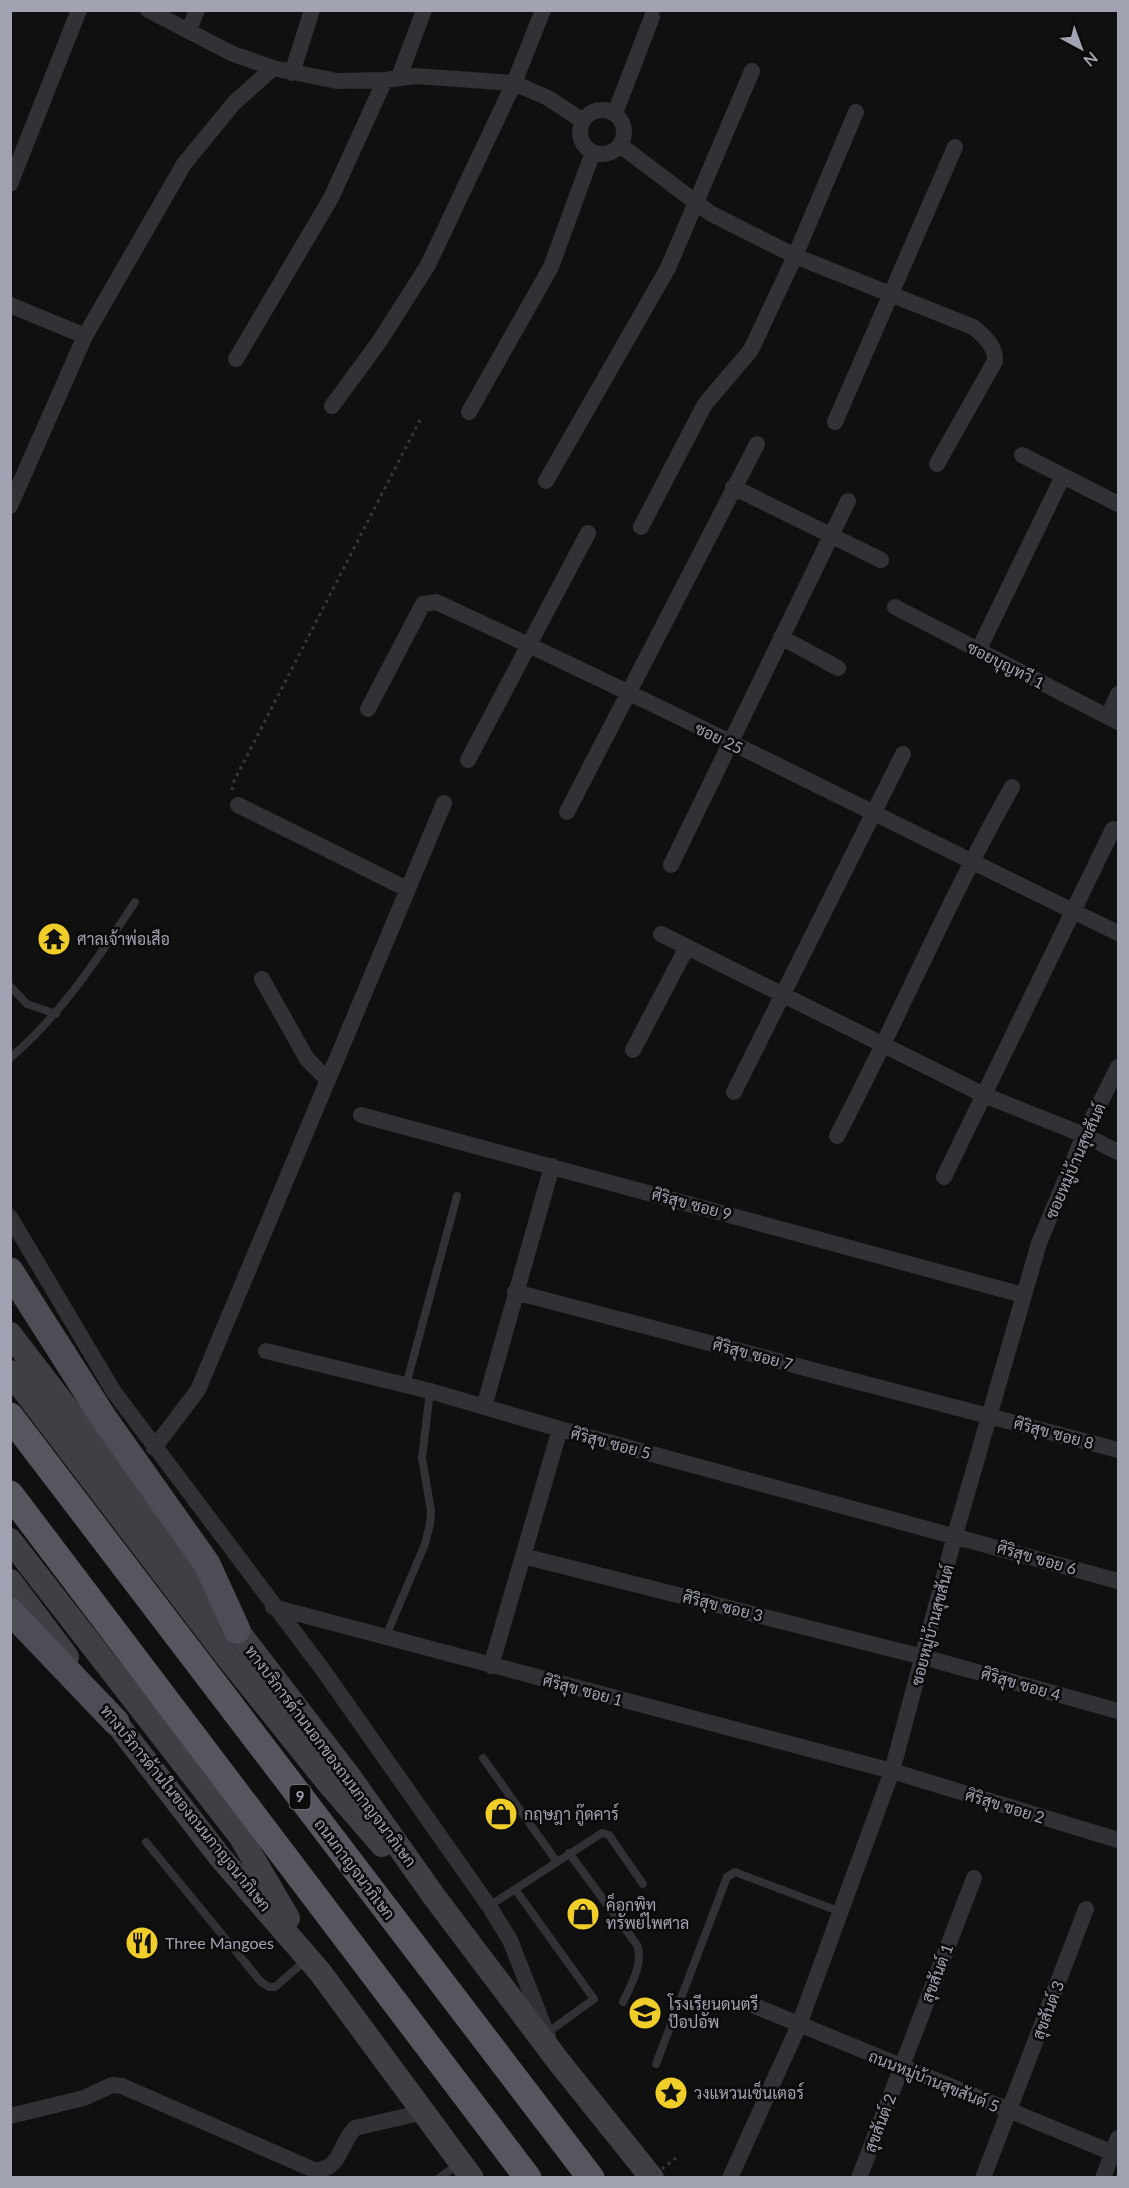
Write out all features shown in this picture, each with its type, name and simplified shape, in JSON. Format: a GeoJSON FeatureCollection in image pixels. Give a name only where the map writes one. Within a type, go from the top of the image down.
{"type":"FeatureCollection","features":[{"type":"Feature","properties":{"kind":"highway","name":"ถนนกาญจนาภิเษก"},"geometry":{"type":"LineString","coordinates":[[10,1416],[591,2178]]}},
{"type":"Feature","properties":{"kind":"highway"},"geometry":{"type":"LineString","coordinates":[[10,1494],[528,2178]]}},
{"type":"Feature","properties":{"kind":"main road"},"geometry":{"type":"LineString","coordinates":[[14,1276],[103,1417],[207,1564],[237,1629]]}},
{"type":"Feature","properties":{"kind":"main road","name":"ทางบริการด้านนอกของถนนกาญจนาภิเษก"},"geometry":{"type":"LineString","coordinates":[[10,1334],[349,1776],[433,1895],[559,2062],[651,2178]]}},
{"type":"Feature","properties":{"kind":"main road"},"geometry":{"type":"LineString","coordinates":[[10,1372],[228,1658],[335,1792],[376,1839],[433,1895]]}},
{"type":"Feature","properties":{"kind":"main road"},"geometry":{"type":"LineString","coordinates":[[10,1540],[172,1752],[240,1836],[314,1965]]}},
{"type":"Feature","properties":{"kind":"main road","name":"ทางบริการด้านในของถนนกาญจนาภิเษก"},"geometry":{"type":"LineString","coordinates":[[10,1581],[220,1857],[314,1965],[466,2170]]}},
{"type":"Feature","properties":{"kind":"main road"},"geometry":{"type":"LineString","coordinates":[[10,1611],[116,1722]]}},
{"type":"Feature","properties":{"kind":"street"},"geometry":{"type":"LineString","coordinates":[[10,184],[79,10]]}},
{"type":"Feature","properties":{"kind":"street"},"geometry":{"type":"LineString","coordinates":[[148,10],[232,54],[292,73],[337,81],[415,76],[514,83],[548,98],[583,121]]}},
{"type":"Feature","properties":{"kind":"street"},"geometry":{"type":"LineString","coordinates":[[189,30],[197,10]]}},
{"type":"Feature","properties":{"kind":"street"},"geometry":{"type":"LineString","coordinates":[[292,73],[312,10]]}},
{"type":"Feature","properties":{"kind":"street"},"geometry":{"type":"LineString","coordinates":[[236,358],[331,198],[424,10]]}},
{"type":"Feature","properties":{"kind":"street"},"geometry":{"type":"LineString","coordinates":[[332,406],[379,342],[428,265],[514,83],[543,10]]}},
{"type":"Feature","properties":{"kind":"street"},"geometry":{"type":"LineString","coordinates":[[615,113],[652,17]]}},
{"type":"Feature","properties":{"kind":"street"},"geometry":{"type":"LineString","coordinates":[[10,506],[85,336],[184,164],[234,103],[273,68]]}},
{"type":"Feature","properties":{"kind":"street"},"geometry":{"type":"LineString","coordinates":[[546,481],[668,268],[752,71]]}},
{"type":"Feature","properties":{"kind":"street"},"geometry":{"type":"LineString","coordinates":[[608,110],[615,113],[620,118],[625,132],[620,145],[608,153],[593,152],[587,148],[580,135],[583,121],[594,111],[608,110]]}},
{"type":"Feature","properties":{"kind":"street"},"geometry":{"type":"LineString","coordinates":[[641,527],[705,404],[751,350],[795,256],[856,112]]}},
{"type":"Feature","properties":{"kind":"street"},"geometry":{"type":"LineString","coordinates":[[620,145],[695,204],[795,256],[973,327],[986,337],[995,355],[990,371],[937,465]]}},
{"type":"Feature","properties":{"kind":"street"},"geometry":{"type":"LineString","coordinates":[[835,422],[955,147]]}},
{"type":"Feature","properties":{"kind":"street"},"geometry":{"type":"LineString","coordinates":[[469,412],[551,267],[593,152]]}},
{"type":"Feature","properties":{"kind":"street"},"geometry":{"type":"LineString","coordinates":[[10,305],[85,336]]}},
{"type":"Feature","properties":{"kind":"street"},"geometry":{"type":"LineString","coordinates":[[567,812],[757,444]]}},
{"type":"Feature","properties":{"kind":"street"},"geometry":{"type":"LineString","coordinates":[[1022,455],[1119,504]]}},
{"type":"Feature","properties":{"kind":"street"},"geometry":{"type":"LineString","coordinates":[[978,651],[1063,476]]}},
{"type":"Feature","properties":{"kind":"street"},"geometry":{"type":"LineString","coordinates":[[733,487],[881,560]]}},
{"type":"Feature","properties":{"kind":"street"},"geometry":{"type":"LineString","coordinates":[[671,865],[848,501]]}},
{"type":"Feature","properties":{"kind":"street"},"geometry":{"type":"LineString","coordinates":[[468,760],[588,533]]}},
{"type":"Feature","properties":{"kind":"street","name":"ซอย 25"},"geometry":{"type":"LineString","coordinates":[[368,709],[426,602],[436,603],[530,646],[969,862],[1119,933]]}},
{"type":"Feature","properties":{"kind":"street","name":"ซอยบุญทวี 1"},"geometry":{"type":"LineString","coordinates":[[895,607],[1113,719]]}},
{"type":"Feature","properties":{"kind":"street"},"geometry":{"type":"LineString","coordinates":[[782,637],[838,668]]}},
{"type":"Feature","properties":{"kind":"street"},"geometry":{"type":"LineString","coordinates":[[1113,719],[1119,694]]}},
{"type":"Feature","properties":{"kind":"street"},"geometry":{"type":"LineString","coordinates":[[734,1092],[903,754]]}},
{"type":"Feature","properties":{"kind":"street"},"geometry":{"type":"LineString","coordinates":[[837,1136],[884,1046],[969,862],[1012,787]]}},
{"type":"Feature","properties":{"kind":"street"},"geometry":{"type":"LineString","coordinates":[[154,1448],[198,1390],[444,803]]}},
{"type":"Feature","properties":{"kind":"street"},"geometry":{"type":"LineString","coordinates":[[238,805],[407,889]]}},
{"type":"Feature","properties":{"kind":"street"},"geometry":{"type":"LineString","coordinates":[[944,1177],[1113,829]]}},
{"type":"Feature","properties":{"kind":"street"},"geometry":{"type":"LineString","coordinates":[[661,934],[984,1095],[1084,1135],[1119,1152]]}},
{"type":"Feature","properties":{"kind":"street"},"geometry":{"type":"LineString","coordinates":[[633,1050],[687,947]]}},
{"type":"Feature","properties":{"kind":"street"},"geometry":{"type":"LineString","coordinates":[[262,979],[307,1059],[327,1079]]}},
{"type":"Feature","properties":{"kind":"street","name":"ซอยหมู่บ้านสุขสันต์"},"geometry":{"type":"LineString","coordinates":[[730,2178],[799,2025],[892,1771],[955,1535],[1039,1243],[1084,1135],[1119,1067]]}},
{"type":"Feature","properties":{"kind":"street","name":"ศิริสุข ซอย 9"},"geometry":{"type":"LineString","coordinates":[[361,1115],[1023,1294]]}},
{"type":"Feature","properties":{"kind":"street"},"geometry":{"type":"LineString","coordinates":[[484,1407],[552,1166]]}},
{"type":"Feature","properties":{"kind":"street"},"geometry":{"type":"LineString","coordinates":[[10,1217],[114,1392],[273,1607],[323,1670],[489,1906],[510,1940],[559,2062]]}},
{"type":"Feature","properties":{"kind":"street","name":"ศิริสุข ซอย 7"},"geometry":{"type":"LineString","coordinates":[[515,1292],[990,1416]]}},
{"type":"Feature","properties":{"kind":"street","name":"ศิริสุข ซอย 5"},"geometry":{"type":"LineString","coordinates":[[266,1352],[430,1391],[560,1429],[955,1535]]}},
{"type":"Feature","properties":{"kind":"street","name":"ศิริสุข ซอย 8"},"geometry":{"type":"LineString","coordinates":[[990,1416],[1119,1450]]}},
{"type":"Feature","properties":{"kind":"street"},"geometry":{"type":"LineString","coordinates":[[492,1666],[560,1429]]}},
{"type":"Feature","properties":{"kind":"street","name":"ศิริสุข ซอย 6"},"geometry":{"type":"LineString","coordinates":[[955,1535],[1119,1581]]}},
{"type":"Feature","properties":{"kind":"street","name":"ศิริสุข ซอย 3"},"geometry":{"type":"LineString","coordinates":[[523,1556],[923,1657]]}},
{"type":"Feature","properties":{"kind":"street","name":"ศิริสุข ซอย 1"},"geometry":{"type":"LineString","coordinates":[[273,1607],[892,1771]]}},
{"type":"Feature","properties":{"kind":"street","name":"ศิริสุข ซอย 4"},"geometry":{"type":"LineString","coordinates":[[923,1657],[1119,1712]]}},
{"type":"Feature","properties":{"kind":"street","name":"ศิริสุข ซอย 2"},"geometry":{"type":"LineString","coordinates":[[892,1771],[1119,1840]]}},
{"type":"Feature","properties":{"kind":"street","name":"สุขสันต์ 1"},"geometry":{"type":"LineString","coordinates":[[901,2068],[974,1878]]}},
{"type":"Feature","properties":{"kind":"street","name":"สุขสันต์ 3"},"geometry":{"type":"LineString","coordinates":[[983,2178],[1086,1909]]}},
{"type":"Feature","properties":{"kind":"street","name":"ถนนหมู่บ้านสุขสันต์ 5"},"geometry":{"type":"LineString","coordinates":[[750,2004],[1010,2112],[1117,2149]]}},
{"type":"Feature","properties":{"kind":"street","name":"สุขสันต์ 2"},"geometry":{"type":"LineString","coordinates":[[859,2178],[901,2068]]}},
{"type":"Feature","properties":{"kind":"street"},"geometry":{"type":"LineString","coordinates":[[10,2116],[84,2098],[112,2085],[122,2086],[314,2170],[323,2170],[337,2162],[356,2128],[424,2112]]}},
{"type":"Feature","properties":{"kind":"street"},"geometry":{"type":"LineString","coordinates":[[1103,2178],[1117,2149]]}},
{"type":"Feature","properties":{"kind":"lane"},"geometry":{"type":"LineString","coordinates":[[10,1058],[56,1014],[92,968],[135,902]]}},
{"type":"Feature","properties":{"kind":"lane"},"geometry":{"type":"LineString","coordinates":[[10,986],[27,1004],[56,1014]]}},
{"type":"Feature","properties":{"kind":"lane"},"geometry":{"type":"LineString","coordinates":[[406,1385],[458,1196]]}},
{"type":"Feature","properties":{"kind":"lane"},"geometry":{"type":"LineString","coordinates":[[386,1636],[425,1544],[430,1524],[431,1511],[422,1458],[430,1391]]}},
{"type":"Feature","properties":{"kind":"lane"},"geometry":{"type":"LineString","coordinates":[[483,1758],[557,1862]]}},
{"type":"Feature","properties":{"kind":"lane"},"geometry":{"type":"LineString","coordinates":[[489,1906],[602,1833],[609,1835],[643,1884]]}},
{"type":"Feature","properties":{"kind":"lane"},"geometry":{"type":"LineString","coordinates":[[146,1842],[261,1982],[269,1987],[275,1987],[314,1965]]}},
{"type":"Feature","properties":{"kind":"lane"},"geometry":{"type":"LineString","coordinates":[[569,1853],[640,1952],[636,1974],[623,2002]]}},
{"type":"Feature","properties":{"kind":"lane"},"geometry":{"type":"LineString","coordinates":[[656,2064],[727,1877],[735,1872],[841,1911]]}},
{"type":"Feature","properties":{"kind":"lane"},"geometry":{"type":"LineString","coordinates":[[515,1889],[594,1999],[547,2033]]}},
{"type":"Feature","properties":{"kind":"lane"},"geometry":{"type":"LineString","coordinates":[[439,2178],[466,2170]]}},
{"type":"Feature","properties":{"kind":"path"},"geometry":{"type":"LineString","coordinates":[[238,805],[231,796],[234,781],[420,420]]}},
{"type":"Feature","properties":{"kind":"path"},"geometry":{"type":"LineString","coordinates":[[651,2178],[676,2158]]}},
{"type":"Feature","properties":{"kind":"place","name":"ศาลเจ้าพ่อเสือ"},"geometry":{"type":"Point","coordinates":[54,939]}},
{"type":"Feature","properties":{"kind":"place","name":"กฤษฎา กู๊ดคาร์"},"geometry":{"type":"Point","coordinates":[501,1814]}},
{"type":"Feature","properties":{"kind":"place","name":"ค็อกพิท ทรัพย์ไพศาล"},"geometry":{"type":"Point","coordinates":[583,1914]}},
{"type":"Feature","properties":{"kind":"place","name":"Three Mangoes"},"geometry":{"type":"Point","coordinates":[142,1943]}},
{"type":"Feature","properties":{"kind":"place","name":"โรงเรียนดนตรี ป๊อปอัพ"},"geometry":{"type":"Point","coordinates":[645,2013]}},
{"type":"Feature","properties":{"kind":"place","name":"วงแหวนเซ็นเตอร์"},"geometry":{"type":"Point","coordinates":[671,2093]}}]}
